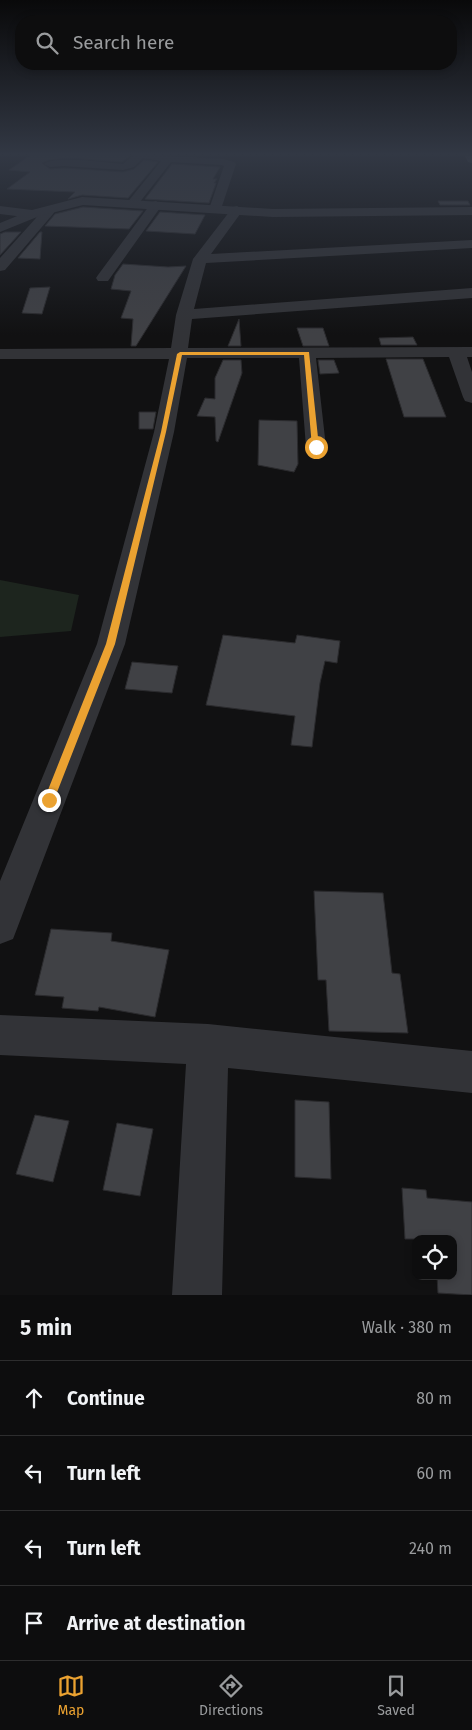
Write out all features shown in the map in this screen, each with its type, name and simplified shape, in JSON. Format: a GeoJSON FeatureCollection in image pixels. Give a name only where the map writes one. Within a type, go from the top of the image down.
{"type":"FeatureCollection","features":[{"type":"Feature","properties":{"kind":"street"},"geometry":{"type":"LineString","coordinates":[[0,228],[31,214]]}},
{"type":"Feature","properties":{"kind":"street"},"geometry":{"type":"LineString","coordinates":[[0,267],[46,214]]}},
{"type":"Feature","properties":{"kind":"street"},"geometry":{"type":"LineString","coordinates":[[103,278],[149,214]]}},
{"type":"Feature","properties":{"kind":"street"},"geometry":{"type":"LineString","coordinates":[[0,926],[110,644],[164,432],[180,354],[184,315],[200,259],[234,214]]}},
{"type":"Feature","properties":{"kind":"street"},"geometry":{"type":"LineString","coordinates":[[200,259],[472,244]]}},
{"type":"Feature","properties":{"kind":"street"},"geometry":{"type":"LineString","coordinates":[[184,315],[472,293]]}},
{"type":"Feature","properties":{"kind":"street"},"geometry":{"type":"LineString","coordinates":[[0,370],[4,354],[464,352],[472,397]]}},
{"type":"Feature","properties":{"kind":"street"},"geometry":{"type":"LineString","coordinates":[[307,353],[316,447]]}},
{"type":"Feature","properties":{"kind":"street"},"geometry":{"type":"LineString","coordinates":[[0,1035],[208,1045],[472,1072]]}},
{"type":"Feature","properties":{"kind":"street"},"geometry":{"type":"LineString","coordinates":[[198,1295],[208,1045]]}},
{"type":"Feature","properties":{"kind":"shaded area"},"geometry":{"type":"Polygon","coordinates":[[[0,580],[79,595],[71,631],[0,637],[0,580]]]}},
{"type":"Feature","properties":{"kind":"building"},"geometry":{"type":"Polygon","coordinates":[[[55,214],[140,214],[129,229],[45,226],[55,214]]]}},
{"type":"Feature","properties":{"kind":"building"},"geometry":{"type":"Polygon","coordinates":[[[158,214],[205,215],[195,234],[146,231],[158,214]]]}},
{"type":"Feature","properties":{"kind":"building"},"geometry":{"type":"Polygon","coordinates":[[[5,232],[21,232],[0,255],[0,234],[5,232]]]}},
{"type":"Feature","properties":{"kind":"building"},"geometry":{"type":"Polygon","coordinates":[[[42,232],[40,259],[18,258],[42,232]]]}},
{"type":"Feature","properties":{"kind":"building"},"geometry":{"type":"Polygon","coordinates":[[[123,264],[168,267],[186,266],[136,346],[131,346],[133,319],[121,318],[131,291],[111,289],[115,275],[123,264]]]}},
{"type":"Feature","properties":{"kind":"building"},"geometry":{"type":"Polygon","coordinates":[[[50,287],[42,314],[22,313],[30,288],[50,287]]]}},
{"type":"Feature","properties":{"kind":"building"},"geometry":{"type":"Polygon","coordinates":[[[239,319],[241,346],[228,346],[239,319]]]}},
{"type":"Feature","properties":{"kind":"building"},"geometry":{"type":"Polygon","coordinates":[[[297,328],[323,328],[329,346],[303,346],[297,328]]]}},
{"type":"Feature","properties":{"kind":"building"},"geometry":{"type":"Polygon","coordinates":[[[413,337],[417,345],[381,345],[379,338],[413,337]]]}},
{"type":"Feature","properties":{"kind":"building"},"geometry":{"type":"Polygon","coordinates":[[[386,359],[423,359],[446,417],[404,417],[386,359]]]}},
{"type":"Feature","properties":{"kind":"building"},"geometry":{"type":"Polygon","coordinates":[[[223,360],[241,360],[242,373],[218,442],[216,441],[215,417],[197,416],[205,398],[215,399],[215,378],[223,360]]]}},
{"type":"Feature","properties":{"kind":"building"},"geometry":{"type":"Polygon","coordinates":[[[318,360],[334,360],[339,373],[320,374],[318,360]]]}},
{"type":"Feature","properties":{"kind":"building"},"geometry":{"type":"Polygon","coordinates":[[[139,412],[156,412],[153,429],[139,429],[139,412]]]}},
{"type":"Feature","properties":{"kind":"building"},"geometry":{"type":"Polygon","coordinates":[[[259,420],[297,421],[298,464],[294,472],[258,465],[259,420]]]}},
{"type":"Feature","properties":{"kind":"building"},"geometry":{"type":"Polygon","coordinates":[[[223,635],[295,643],[297,635],[340,641],[337,663],[325,661],[320,683],[312,747],[291,745],[295,716],[206,705],[223,635]]]}},
{"type":"Feature","properties":{"kind":"building"},"geometry":{"type":"Polygon","coordinates":[[[132,662],[178,666],[172,693],[125,689],[132,662]]]}},
{"type":"Feature","properties":{"kind":"building"},"geometry":{"type":"Polygon","coordinates":[[[314,891],[383,893],[392,973],[400,974],[408,1033],[329,1031],[326,980],[318,980],[314,891]]]}},
{"type":"Feature","properties":{"kind":"building"},"geometry":{"type":"Polygon","coordinates":[[[51,929],[112,933],[111,941],[169,950],[155,1017],[99,1007],[98,1011],[62,1008],[64,997],[35,995],[51,929]]]}},
{"type":"Feature","properties":{"kind":"building"},"geometry":{"type":"Polygon","coordinates":[[[295,1100],[329,1102],[331,1179],[295,1177],[295,1100]]]}},
{"type":"Feature","properties":{"kind":"building"},"geometry":{"type":"Polygon","coordinates":[[[35,1115],[69,1121],[53,1182],[16,1174],[35,1115]]]}},
{"type":"Feature","properties":{"kind":"building"},"geometry":{"type":"Polygon","coordinates":[[[117,1123],[153,1129],[140,1196],[103,1190],[117,1123]]]}},
{"type":"Feature","properties":{"kind":"building"},"geometry":{"type":"Polygon","coordinates":[[[402,1188],[426,1190],[427,1198],[472,1202],[472,1295],[438,1293],[437,1280],[457,1280],[457,1235],[412,1235],[412,1239],[405,1239],[402,1188]]]}},
{"type":"Feature","properties":{"kind":"route"},"geometry":{"type":"LineString","coordinates":[[49,800],[110,644],[164,432],[180,354],[307,353],[316,447]]}}]}
